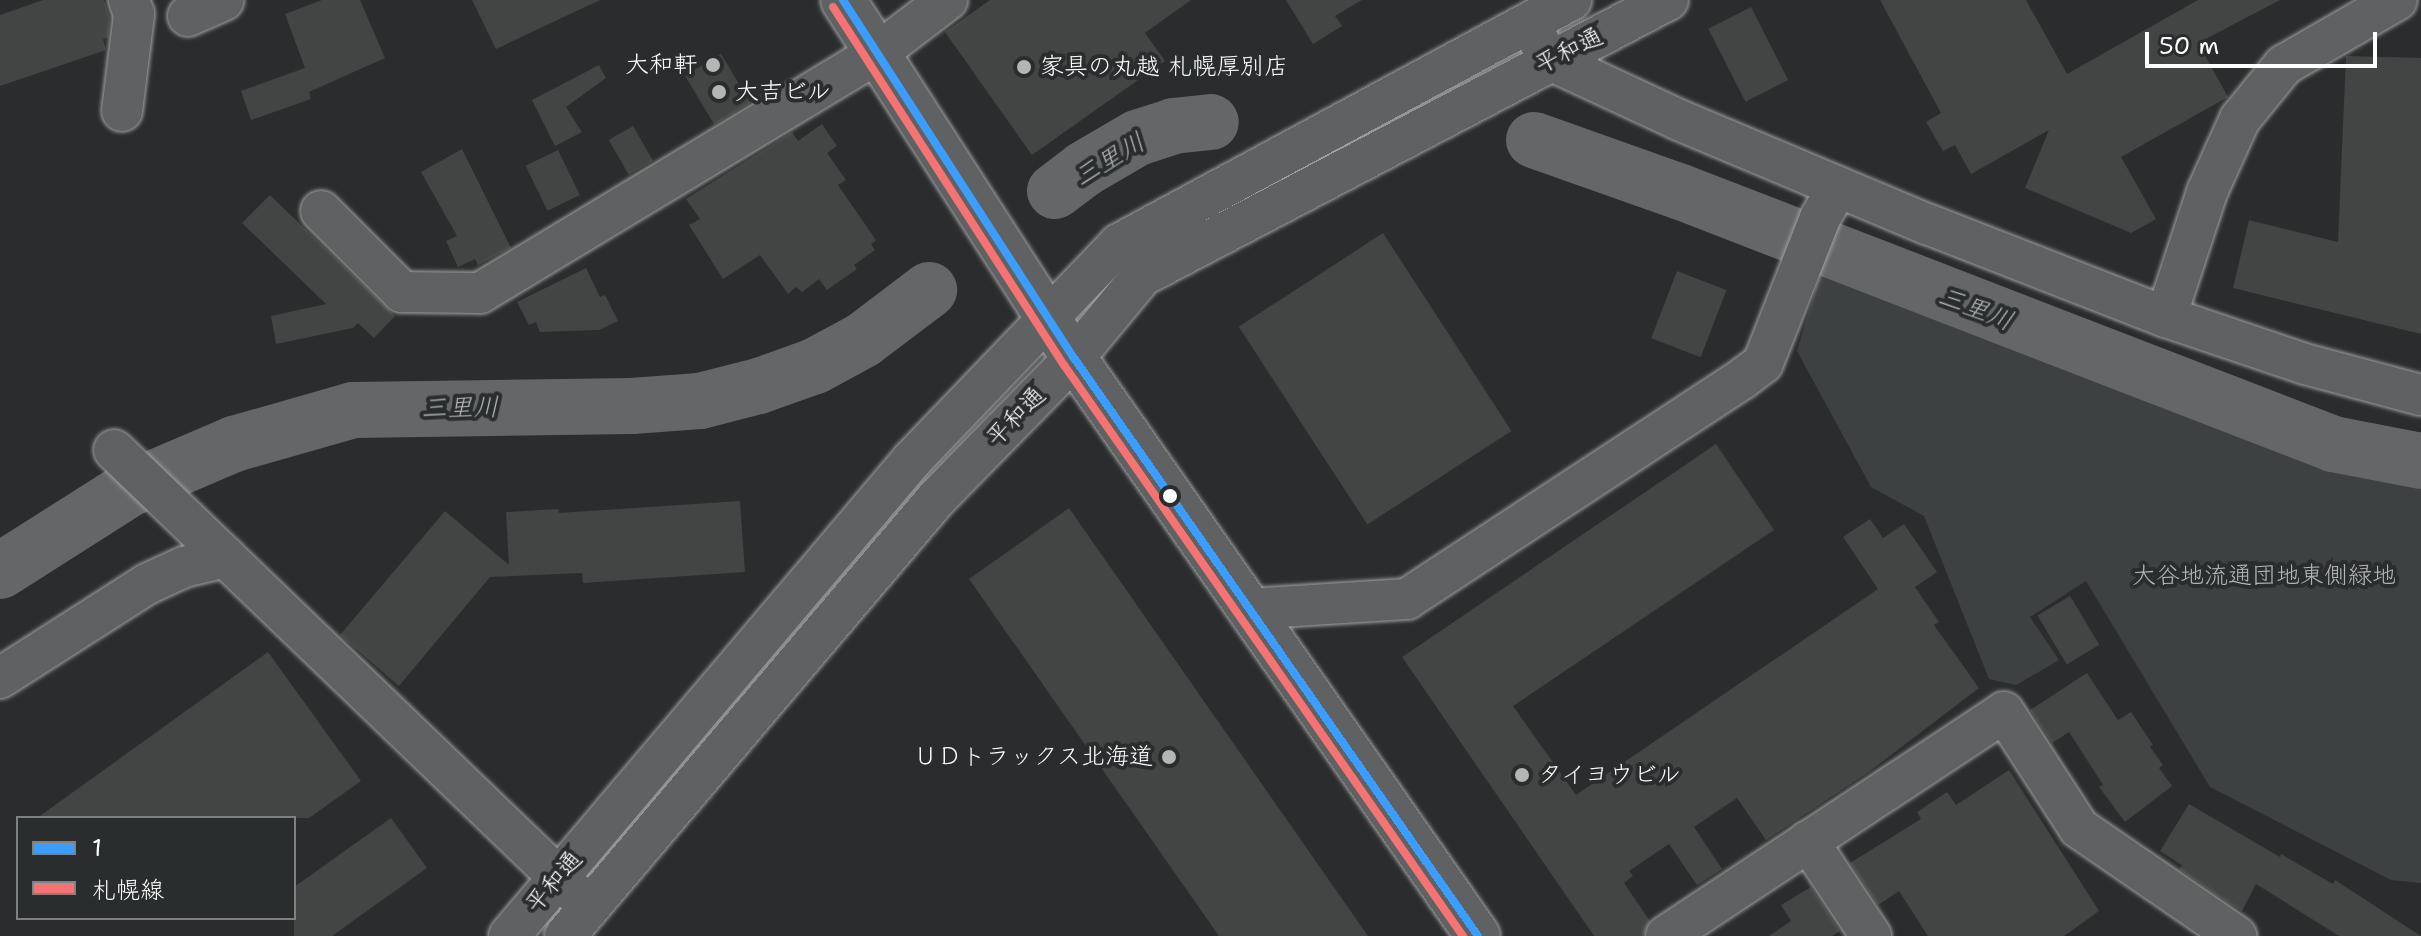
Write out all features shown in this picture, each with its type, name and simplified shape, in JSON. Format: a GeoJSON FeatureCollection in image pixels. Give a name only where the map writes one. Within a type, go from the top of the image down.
{"type":"FeatureCollection","features":[{"type":"Feature","properties":{"kind":"highway"},"geometry":{"type":"LineString","coordinates":[[843,0],[1074,358],[1478,936]]}},
{"type":"Feature","properties":{"kind":"street"},"geometry":{"type":"LineString","coordinates":[[122,111],[134,14],[129,0]]}},
{"type":"Feature","properties":{"kind":"street"},"geometry":{"type":"LineString","coordinates":[[188,16],[224,0]]}},
{"type":"Feature","properties":{"kind":"street"},"geometry":{"type":"LineString","coordinates":[[321,211],[402,292],[480,293],[879,52],[947,0]]}},
{"type":"Feature","properties":{"kind":"street","name":"平和通"},"geometry":{"type":"LineString","coordinates":[[509,936],[912,460],[1119,244],[1571,0]]}},
{"type":"Feature","properties":{"kind":"street","name":"平和通"},"geometry":{"type":"LineString","coordinates":[[578,922],[937,498],[1074,358],[1142,276],[1668,0]]}},
{"type":"Feature","properties":{"kind":"street"},"geometry":{"type":"LineString","coordinates":[[2166,317],[2207,192],[2240,119],[2284,65],[2397,0]]}},
{"type":"Feature","properties":{"kind":"street"},"geometry":{"type":"LineString","coordinates":[[1528,23],[1550,60],[1679,120],[1829,203],[2305,364],[2421,395]]}},
{"type":"Feature","properties":{"kind":"street"},"geometry":{"type":"LineString","coordinates":[[1248,609],[1407,599],[1763,363],[1829,203]]}},
{"type":"Feature","properties":{"kind":"street"},"geometry":{"type":"LineString","coordinates":[[120,456],[559,877],[578,922]]}},
{"type":"Feature","properties":{"kind":"street"},"geometry":{"type":"LineString","coordinates":[[0,678],[147,584],[184,567],[226,557]]}},
{"type":"Feature","properties":{"kind":"street"},"geometry":{"type":"LineString","coordinates":[[1666,936],[2004,712],[2079,828],[2188,922],[2236,936]]}},
{"type":"Feature","properties":{"kind":"street"},"geometry":{"type":"LineString","coordinates":[[1808,841],[1871,936]]}},
{"type":"Feature","properties":{"kind":"green space","name":"大谷地流通団地東側緑地"},"geometry":{"type":"Polygon","coordinates":[[[1824,261],[2421,464],[2421,883],[2391,880],[2210,787],[2086,581],[2030,617],[2059,660],[2016,685],[1989,679],[1924,516],[1871,487],[1797,351],[1824,261]]]}},
{"type":"Feature","properties":{"kind":"building"},"geometry":{"type":"Polygon","coordinates":[[[43,0],[104,0],[110,18],[108,38],[103,39],[106,50],[0,86],[0,15],[43,0]]]}},
{"type":"Feature","properties":{"kind":"building"},"geometry":{"type":"Polygon","coordinates":[[[322,0],[360,0],[385,58],[309,92],[311,99],[251,120],[241,91],[305,68],[285,14],[322,0]]]}},
{"type":"Feature","properties":{"kind":"building"},"geometry":{"type":"Polygon","coordinates":[[[472,0],[600,0],[496,49],[472,0]]]}},
{"type":"Feature","properties":{"kind":"building"},"geometry":{"type":"Polygon","coordinates":[[[990,0],[1191,0],[1145,33],[1165,61],[1032,155],[945,32],[990,0]]]}},
{"type":"Feature","properties":{"kind":"building"},"geometry":{"type":"Polygon","coordinates":[[[1286,0],[1362,0],[1335,16],[1342,26],[1313,44],[1286,0]]]}},
{"type":"Feature","properties":{"kind":"building"},"geometry":{"type":"Polygon","coordinates":[[[1880,0],[2026,0],[2067,74],[2198,0],[2280,0],[2198,43],[2228,97],[2121,157],[2156,219],[2131,233],[2025,188],[2049,130],[1971,174],[1955,145],[1943,151],[1926,122],[1941,113],[1880,0]]]}},
{"type":"Feature","properties":{"kind":"building"},"geometry":{"type":"Polygon","coordinates":[[[1751,7],[1788,80],[1745,102],[1708,29],[1751,7]]]}},
{"type":"Feature","properties":{"kind":"building","name":"大吉ビル"},"geometry":{"type":"Polygon","coordinates":[[[721,54],[750,103],[714,124],[685,76],[721,54]]]}},
{"type":"Feature","properties":{"kind":"building"},"geometry":{"type":"Polygon","coordinates":[[[2346,56],[2421,58],[2421,334],[2233,288],[2249,220],[2338,242],[2346,56]]]}},
{"type":"Feature","properties":{"kind":"building"},"geometry":{"type":"Polygon","coordinates":[[[599,65],[606,78],[566,107],[582,132],[555,146],[532,100],[599,65]]]}},
{"type":"Feature","properties":{"kind":"building"},"geometry":{"type":"Polygon","coordinates":[[[822,124],[837,146],[827,153],[846,180],[838,185],[876,240],[871,244],[875,250],[854,265],[857,269],[827,290],[819,279],[802,292],[796,287],[788,294],[760,255],[723,279],[689,225],[700,219],[686,199],[792,132],[798,141],[822,124]]]}},
{"type":"Feature","properties":{"kind":"building"},"geometry":{"type":"Polygon","coordinates":[[[633,126],[653,161],[629,175],[609,140],[633,126]]]}},
{"type":"Feature","properties":{"kind":"building"},"geometry":{"type":"Polygon","coordinates":[[[462,149],[511,248],[478,265],[475,259],[458,267],[446,241],[457,236],[421,172],[462,149]]]}},
{"type":"Feature","properties":{"kind":"building"},"geometry":{"type":"Polygon","coordinates":[[[558,150],[580,195],[548,211],[526,166],[558,150]]]}},
{"type":"Feature","properties":{"kind":"building"},"geometry":{"type":"Polygon","coordinates":[[[270,195],[395,316],[374,338],[358,323],[353,328],[276,344],[271,316],[326,304],[242,223],[270,195]]]}},
{"type":"Feature","properties":{"kind":"building"},"geometry":{"type":"Polygon","coordinates":[[[1383,233],[1512,431],[1367,525],[1239,327],[1383,233]]]}},
{"type":"Feature","properties":{"kind":"building"},"geometry":{"type":"Polygon","coordinates":[[[586,268],[600,297],[605,295],[618,321],[599,330],[540,332],[536,322],[529,325],[517,302],[586,268]]]}},
{"type":"Feature","properties":{"kind":"building"},"geometry":{"type":"Polygon","coordinates":[[[1677,271],[1726,290],[1701,357],[1651,338],[1677,271]]]}},
{"type":"Feature","properties":{"kind":"building"},"geometry":{"type":"Polygon","coordinates":[[[1716,444],[1774,530],[1513,706],[1576,795],[1878,589],[1843,537],[1870,519],[1883,538],[1904,524],[1937,572],[1915,587],[1939,622],[1934,625],[1979,688],[1870,771],[1766,840],[1737,798],[1694,827],[1722,869],[1697,885],[1669,844],[1629,871],[1633,876],[1624,883],[1650,921],[1643,936],[1594,936],[1402,657],[1716,444]]]}},
{"type":"Feature","properties":{"kind":"building"},"geometry":{"type":"Polygon","coordinates":[[[740,501],[745,572],[583,583],[582,573],[490,577],[399,686],[340,635],[445,511],[509,565],[506,512],[558,509],[559,513],[740,501]]]}},
{"type":"Feature","properties":{"kind":"building","name":"ＵＤトラックス北海道"},"geometry":{"type":"Polygon","coordinates":[[[1069,508],[1368,936],[1219,936],[969,579],[1069,508]]]}},
{"type":"Feature","properties":{"kind":"building"},"geometry":{"type":"Polygon","coordinates":[[[2070,596],[2099,645],[2067,664],[2037,616],[2070,596]]]}},
{"type":"Feature","properties":{"kind":"building"},"geometry":{"type":"Polygon","coordinates":[[[268,652],[361,781],[309,818],[40,816],[268,652]]]}},
{"type":"Feature","properties":{"kind":"building"},"geometry":{"type":"Polygon","coordinates":[[[2087,673],[2118,720],[2131,712],[2153,745],[2150,747],[2163,765],[2159,768],[2172,786],[2125,822],[2099,787],[2103,785],[2069,732],[2052,743],[2030,710],[2087,673]]]}},
{"type":"Feature","properties":{"kind":"building"},"geometry":{"type":"Polygon","coordinates":[[[2009,770],[2099,911],[2064,936],[1928,936],[1899,891],[1878,905],[1850,863],[1921,819],[1917,812],[1947,792],[1956,805],[2009,770]]]}},
{"type":"Feature","properties":{"kind":"building"},"geometry":{"type":"Polygon","coordinates":[[[2189,804],[2280,857],[2281,854],[2333,884],[2335,880],[2421,936],[2339,936],[2256,884],[2242,911],[2179,869],[2182,865],[2160,851],[2189,804]]]}},
{"type":"Feature","properties":{"kind":"building"},"geometry":{"type":"Polygon","coordinates":[[[391,818],[427,868],[332,936],[294,936],[296,886],[391,818]]]}},
{"type":"Feature","properties":{"kind":"building"},"geometry":{"type":"Polygon","coordinates":[[[1811,887],[1840,931],[1832,936],[1769,936],[1791,921],[1781,905],[1811,887]]]}},
{"type":"Feature","properties":{"kind":"waterway","name":"三里川"},"geometry":{"type":"LineString","coordinates":[[1055,191],[1084,169],[1137,138],[1173,126],[1211,122]]}},
{"type":"Feature","properties":{"kind":"waterway","name":"三里川"},"geometry":{"type":"LineString","coordinates":[[1534,140],[1681,192],[2333,444],[2421,461]]}},
{"type":"Feature","properties":{"kind":"waterway","name":"三里川"},"geometry":{"type":"LineString","coordinates":[[0,571],[131,488],[234,444],[353,410],[632,406],[700,401],[759,386],[815,366],[863,340],[929,290]]}},
{"type":"Feature","properties":{"kind":"transit line","name":"1"},"geometry":{"type":"LineString","coordinates":[[843,0],[1074,358],[1478,936]]}},
{"type":"Feature","properties":{"kind":"transit line","name":"札幌線"},"geometry":{"type":"LineString","coordinates":[[833,7],[1064,365],[1463,936]]}},
{"type":"Feature","properties":{"kind":"place","name":"大和軒"},"geometry":{"type":"Point","coordinates":[713,65]}},
{"type":"Feature","properties":{"kind":"place","name":"家具の丸越 札幌厚別店"},"geometry":{"type":"Point","coordinates":[1024,67]}},
{"type":"Feature","properties":{"kind":"place","name":"大吉ビル"},"geometry":{"type":"Point","coordinates":[719,92]}},
{"type":"Feature","properties":{"kind":"place","name":"ＵＤトラックス北海道"},"geometry":{"type":"Point","coordinates":[1169,757]}},
{"type":"Feature","properties":{"kind":"place","name":"タイヨウビル"},"geometry":{"type":"Point","coordinates":[1522,775]}}]}
